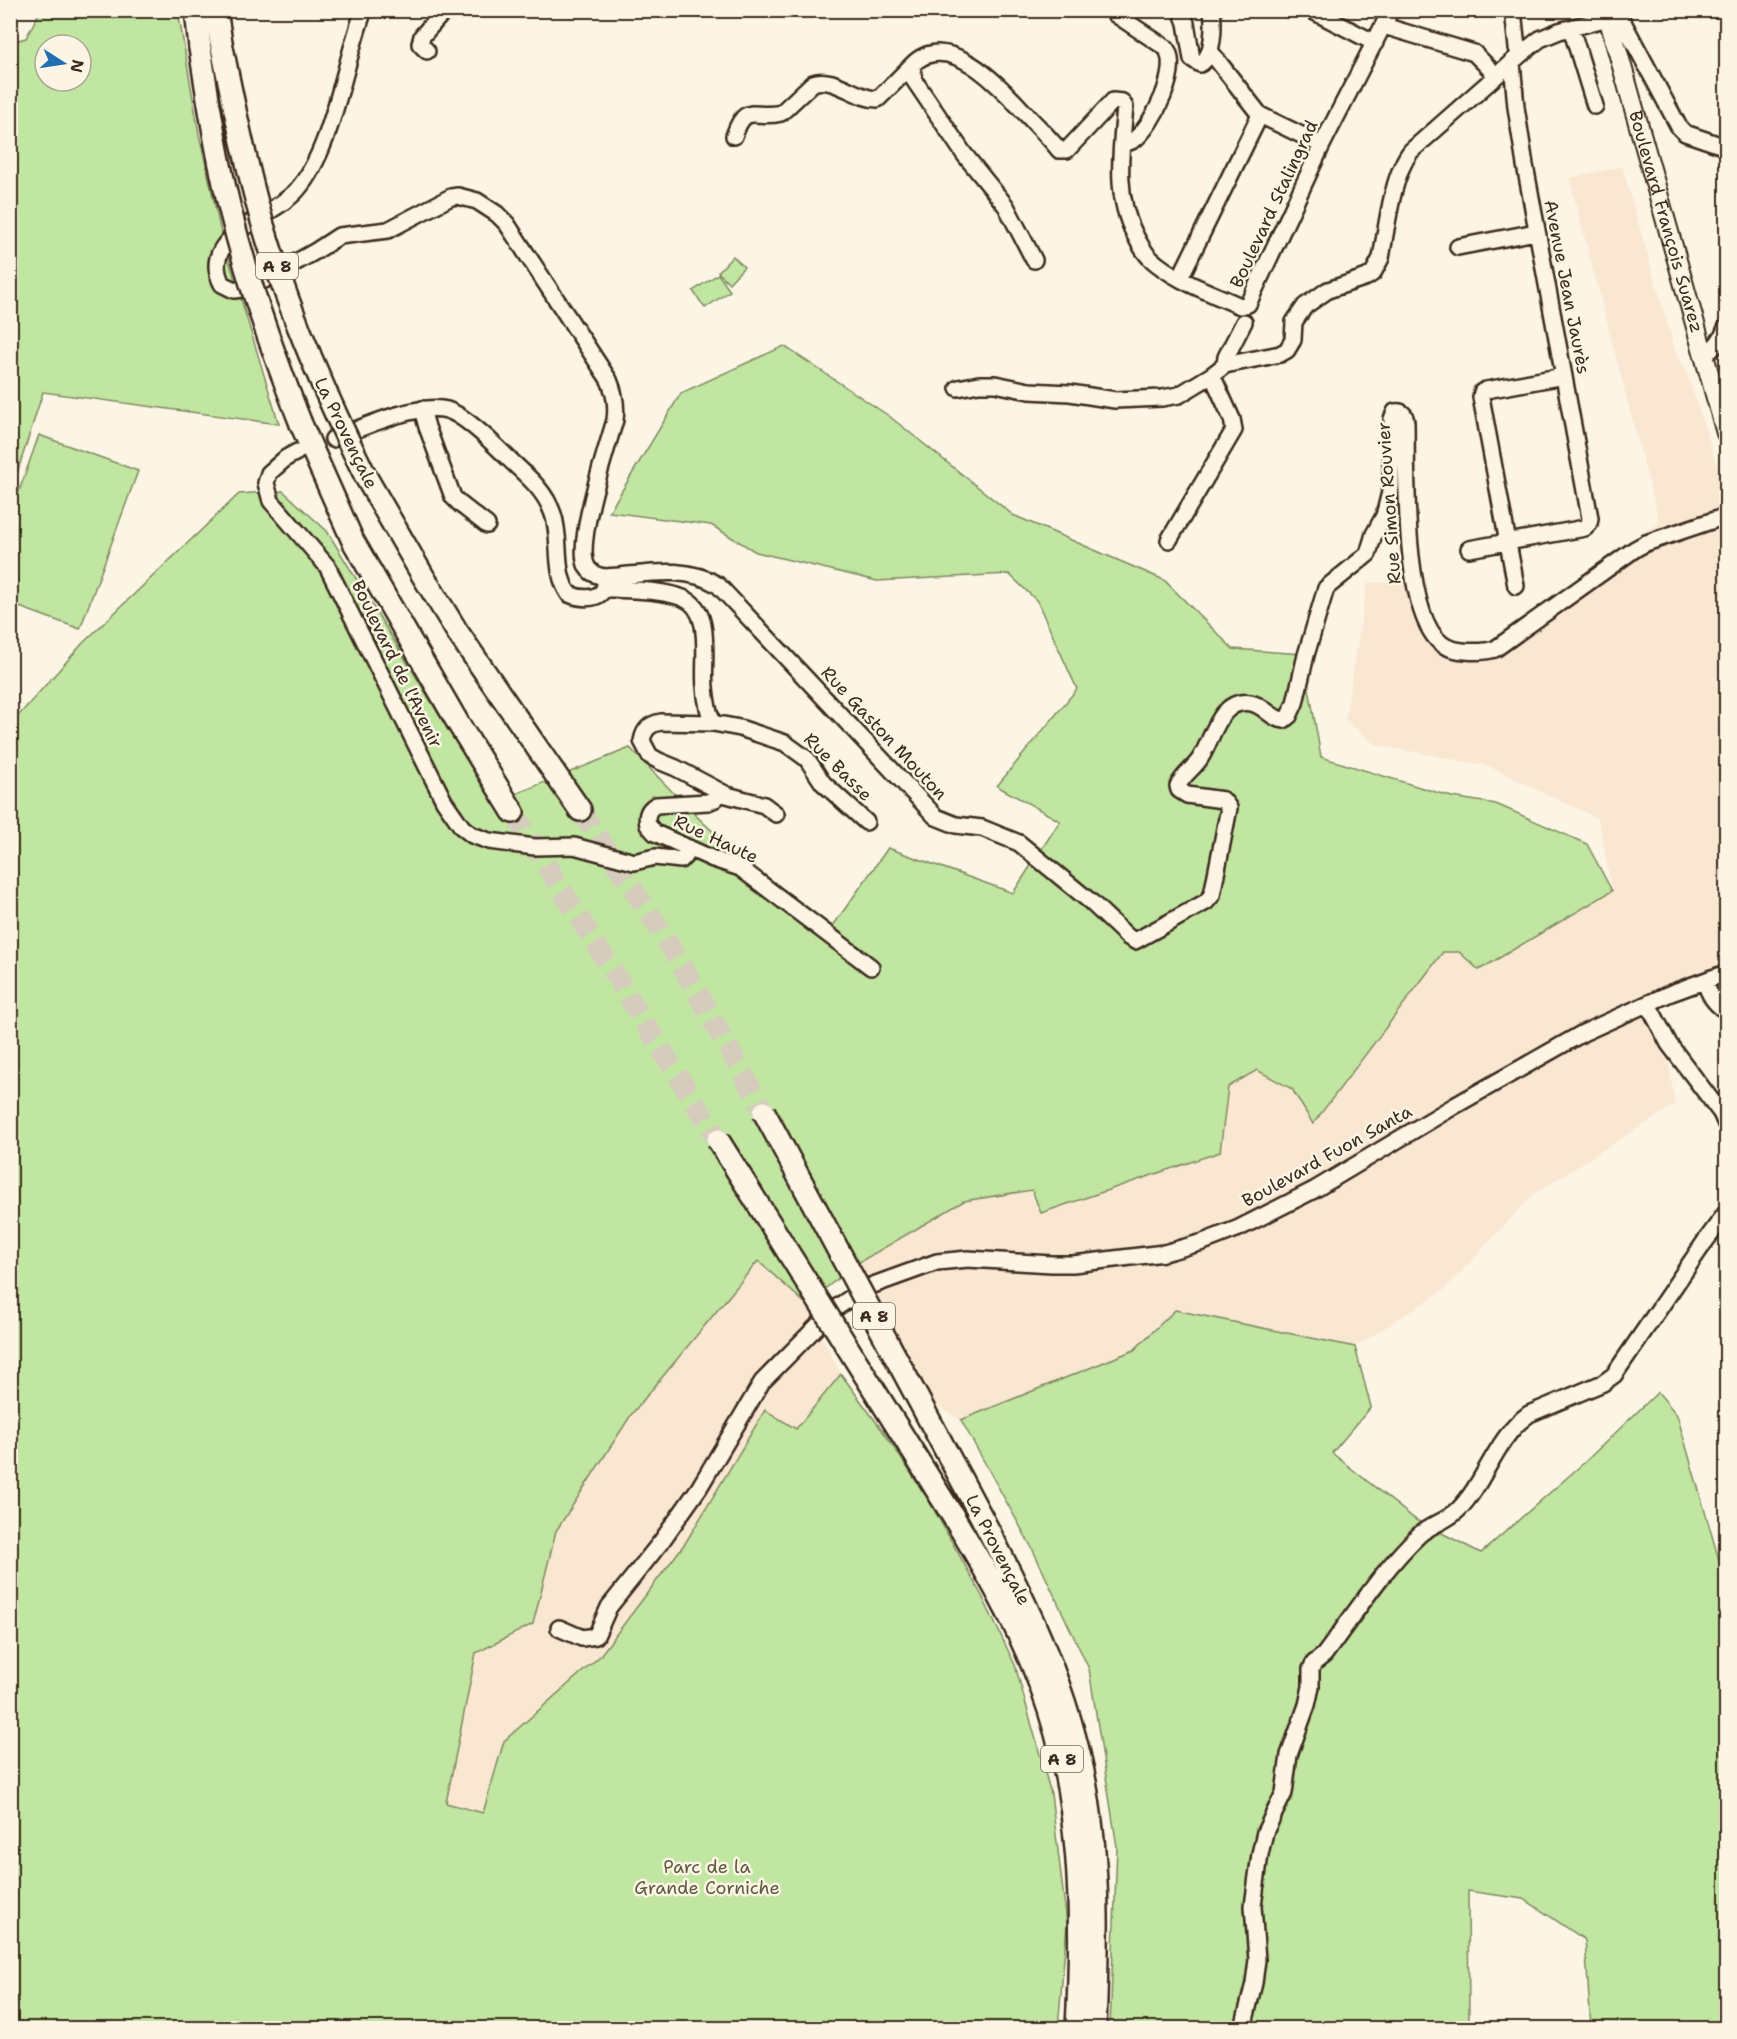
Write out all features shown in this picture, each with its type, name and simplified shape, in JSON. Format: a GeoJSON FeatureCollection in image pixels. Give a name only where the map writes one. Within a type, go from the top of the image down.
{"type":"FeatureCollection","features":[{"type":"Feature","properties":{"kind":"highway","name":"La Provençale"},"geometry":{"type":"LineString","coordinates":[[196,10],[220,167],[232,219],[260,314],[300,424],[353,541],[458,723],[513,812]]}},
{"type":"Feature","properties":{"kind":"highway","name":"La Provençale"},"geometry":{"type":"LineString","coordinates":[[216,10],[248,170],[279,275],[319,378],[367,479],[423,576],[458,633],[580,810]]}},
{"type":"Feature","properties":{"kind":"highway","name":"La Provençale"},"geometry":{"type":"LineString","coordinates":[[764,1112],[1028,1606],[1052,1665],[1070,1719],[1086,1787],[1096,1868],[1098,1921],[1095,2028]]}},
{"type":"Feature","properties":{"kind":"highway","name":"La Provençale"},"geometry":{"type":"LineString","coordinates":[[718,1140],[982,1564],[1024,1645],[1041,1688],[1060,1753],[1073,1820],[1080,1920],[1077,2028]]}},
{"type":"Feature","properties":{"kind":"main road","name":"Boulevard François Suarez"},"geometry":{"type":"LineString","coordinates":[[1607,14],[1726,433]]}},
{"type":"Feature","properties":{"kind":"street"},"geometry":{"type":"LineString","coordinates":[[364,10],[329,125],[317,156],[297,190],[225,241],[217,262],[218,276],[227,288],[241,290],[250,288],[339,236],[388,230],[451,197],[458,196],[477,201],[497,214],[507,225],[547,285],[615,392],[615,420],[586,534],[585,561],[588,568],[601,580],[675,596],[692,603],[697,609],[702,617],[704,686],[713,723]]}},
{"type":"Feature","properties":{"kind":"street"},"geometry":{"type":"LineString","coordinates":[[427,51],[420,44],[422,36],[445,10]]}},
{"type":"Feature","properties":{"kind":"street"},"geometry":{"type":"LineString","coordinates":[[1113,10],[1115,14],[1166,48],[1171,60],[1169,79],[1155,112],[1135,139],[1122,144]]}},
{"type":"Feature","properties":{"kind":"street"},"geometry":{"type":"LineString","coordinates":[[1181,10],[1186,23],[1192,59],[1196,63],[1204,62],[1210,51],[1212,10]]}},
{"type":"Feature","properties":{"kind":"street"},"geometry":{"type":"LineString","coordinates":[[1311,10],[1375,43]]}},
{"type":"Feature","properties":{"kind":"street","name":"Boulevard Stalingrad"},"geometry":{"type":"LineString","coordinates":[[912,66],[919,58],[927,54],[947,55],[974,66],[1002,88],[1059,150],[1063,151],[1070,148],[1113,101],[1122,102],[1125,107],[1120,189],[1127,221],[1150,258],[1180,278],[1240,306],[1248,304],[1322,145],[1391,10]]}},
{"type":"Feature","properties":{"kind":"street","name":"Avenue Jean Jaurès"},"geometry":{"type":"LineString","coordinates":[[1508,543],[1585,528],[1590,518],[1536,231],[1516,107],[1517,48],[1513,10]]}},
{"type":"Feature","properties":{"kind":"street"},"geometry":{"type":"LineString","coordinates":[[958,388],[985,384],[1115,399],[1171,397],[1190,389],[1225,365],[1280,354],[1287,350],[1293,340],[1294,322],[1305,306],[1328,290],[1373,273],[1381,258],[1398,174],[1405,158],[1417,144],[1539,39],[1607,14],[1623,22],[1627,28],[1678,127],[1685,133],[1726,147]]}},
{"type":"Feature","properties":{"kind":"street"},"geometry":{"type":"LineString","coordinates":[[1384,26],[1474,52],[1496,75]]}},
{"type":"Feature","properties":{"kind":"street"},"geometry":{"type":"LineString","coordinates":[[1571,28],[1595,106]]}},
{"type":"Feature","properties":{"kind":"street"},"geometry":{"type":"LineString","coordinates":[[1210,51],[1260,116],[1322,145]]}},
{"type":"Feature","properties":{"kind":"street"},"geometry":{"type":"LineString","coordinates":[[734,136],[742,117],[747,114],[781,113],[817,81],[878,99],[912,66]]}},
{"type":"Feature","properties":{"kind":"street"},"geometry":{"type":"LineString","coordinates":[[912,66],[914,80],[964,154],[1006,206],[1034,260]]}},
{"type":"Feature","properties":{"kind":"street"},"geometry":{"type":"LineString","coordinates":[[1180,278],[1260,116]]}},
{"type":"Feature","properties":{"kind":"street"},"geometry":{"type":"LineString","coordinates":[[1458,247],[1536,231]]}},
{"type":"Feature","properties":{"kind":"street"},"geometry":{"type":"LineString","coordinates":[[1225,365],[1226,357],[1244,322]]}},
{"type":"Feature","properties":{"kind":"street"},"geometry":{"type":"LineString","coordinates":[[1704,355],[1722,339],[1726,328]]}},
{"type":"Feature","properties":{"kind":"street"},"geometry":{"type":"LineString","coordinates":[[1169,540],[1234,430],[1232,419],[1212,375]]}},
{"type":"Feature","properties":{"kind":"street"},"geometry":{"type":"LineString","coordinates":[[1516,586],[1481,397],[1482,392],[1564,376]]}},
{"type":"Feature","properties":{"kind":"street"},"geometry":{"type":"LineString","coordinates":[[333,439],[357,429],[422,409],[446,410],[458,415],[501,450],[538,488],[548,502],[556,525],[560,572],[566,590],[575,597],[586,598],[599,595],[601,580]]}},
{"type":"Feature","properties":{"kind":"street"},"geometry":{"type":"LineString","coordinates":[[422,409],[453,496],[487,525]]}},
{"type":"Feature","properties":{"kind":"street","name":"Rue Simon Rouvier"},"geometry":{"type":"LineString","coordinates":[[1135,941],[1206,902],[1212,896],[1229,808],[1223,800],[1187,795],[1179,790],[1178,786],[1187,772],[1200,759],[1218,722],[1228,709],[1234,705],[1252,703],[1284,720],[1295,704],[1306,655],[1326,588],[1368,554],[1374,534],[1384,516],[1391,488],[1392,419],[1395,411],[1405,415],[1406,422],[1414,588],[1427,623],[1441,644],[1448,647],[1479,652],[1495,649],[1647,547],[1722,518]]}},
{"type":"Feature","properties":{"kind":"street","name":"Boulevard de l'Avenir"},"geometry":{"type":"LineString","coordinates":[[297,452],[286,458],[269,473],[266,483],[271,501],[327,566],[444,801],[462,827],[472,835],[489,841],[535,847],[574,846],[634,862],[655,857],[681,860],[689,848]]}},
{"type":"Feature","properties":{"kind":"street"},"geometry":{"type":"LineString","coordinates":[[1469,549],[1508,543]]}},
{"type":"Feature","properties":{"kind":"street","name":"Rue Gaston Mouton"},"geometry":{"type":"LineString","coordinates":[[601,580],[675,572],[699,575],[718,585],[936,818],[956,825],[982,828],[1019,843],[1135,941]]}},
{"type":"Feature","properties":{"kind":"street","name":"Rue Basse"},"geometry":{"type":"LineString","coordinates":[[721,792],[650,756],[642,741],[643,734],[653,723],[713,723],[740,728],[785,743],[807,759],[823,783],[866,822]]}},
{"type":"Feature","properties":{"kind":"street"},"geometry":{"type":"LineString","coordinates":[[721,792],[764,805],[776,814]]}},
{"type":"Feature","properties":{"kind":"street","name":"Rue Haute"},"geometry":{"type":"LineString","coordinates":[[721,792],[715,800],[708,802],[662,804],[650,808],[646,818],[650,829],[713,859],[740,868],[871,967]]}},
{"type":"Feature","properties":{"kind":"street","name":"Boulevard Fuon Santa"},"geometry":{"type":"LineString","coordinates":[[559,1628],[582,1638],[596,1636],[609,1607],[661,1542],[699,1488],[762,1382],[833,1310],[865,1288],[937,1262],[968,1259],[1073,1264],[1164,1253],[1203,1242],[1239,1228],[1314,1190],[1456,1105],[1583,1034],[1648,1004],[1726,973]]}},
{"type":"Feature","properties":{"kind":"street"},"geometry":{"type":"LineString","coordinates":[[1705,981],[1709,994],[1717,1005],[1726,1011]]}},
{"type":"Feature","properties":{"kind":"street"},"geometry":{"type":"LineString","coordinates":[[1648,1004],[1670,1044],[1721,1113],[1726,1124]]}},
{"type":"Feature","properties":{"kind":"street"},"geometry":{"type":"LineString","coordinates":[[1243,2028],[1257,1960],[1252,1906],[1264,1832],[1284,1793],[1289,1755],[1307,1705],[1311,1687],[1311,1669],[1314,1663],[1324,1654],[1396,1559],[1422,1533],[1446,1520],[1458,1510],[1471,1493],[1492,1456],[1518,1421],[1529,1414],[1603,1383],[1614,1375],[1726,1213]]}},
{"type":"Feature","properties":{"kind":"shaded area"},"geometry":{"type":"Polygon","coordinates":[[[1622,166],[1677,356],[1685,366],[1726,493],[1726,965],[1661,987],[1637,998],[1667,1049],[1675,1105],[1534,1194],[1444,1290],[1355,1347],[1175,1311],[1134,1350],[961,1420],[937,1406],[894,1342],[856,1264],[964,1201],[1032,1190],[1041,1213],[1257,1069],[1292,1089],[1313,1123],[1443,952],[1459,952],[1479,970],[1612,891],[1598,819],[1488,766],[1376,745],[1345,720],[1367,583],[1407,581],[1453,642],[1483,646],[1659,522],[1569,178],[1622,166]]]}},
{"type":"Feature","properties":{"kind":"shaded area"},"geometry":{"type":"Polygon","coordinates":[[[758,1260],[806,1304],[841,1374],[796,1429],[765,1410],[686,1542],[599,1657],[504,1741],[483,1813],[446,1804],[476,1653],[533,1624],[555,1531],[631,1415],[758,1260]]]}},
{"type":"Feature","properties":{"kind":"green space"},"geometry":{"type":"Polygon","coordinates":[[[40,11],[178,11],[199,134],[222,237],[279,424],[43,392],[11,492],[11,42],[26,38],[40,11]]]}},
{"type":"Feature","properties":{"kind":"green space"},"geometry":{"type":"Polygon","coordinates":[[[733,256],[744,267],[729,283],[718,272],[733,256]]]}},
{"type":"Feature","properties":{"kind":"green space"},"geometry":{"type":"Polygon","coordinates":[[[718,274],[730,291],[705,308],[693,291],[718,274]]]}},
{"type":"Feature","properties":{"kind":"green space","name":"Parc de la Grande Corniche"},"geometry":{"type":"Polygon","coordinates":[[[784,346],[889,416],[1013,515],[1164,580],[1233,649],[1303,654],[1321,757],[1452,797],[1496,804],[1587,844],[1612,891],[1479,970],[1459,952],[1443,952],[1313,1124],[1292,1089],[1257,1070],[1228,1087],[1220,1152],[1041,1213],[1032,1190],[964,1201],[856,1264],[806,1304],[758,1261],[631,1415],[556,1531],[533,1624],[476,1653],[446,1803],[483,1813],[504,1741],[599,1657],[686,1542],[765,1410],[796,1429],[841,1374],[885,1434],[928,1499],[982,1596],[1015,1665],[1051,1794],[1067,1924],[1058,2028],[11,2028],[11,724],[83,643],[239,494],[283,491],[327,531],[493,803],[630,748],[690,810],[825,937],[888,848],[1013,893],[1060,821],[997,786],[1077,689],[1037,601],[1009,574],[877,581],[756,552],[711,525],[609,512],[681,393],[784,346]]]}},
{"type":"Feature","properties":{"kind":"green space"},"geometry":{"type":"Polygon","coordinates":[[[39,435],[138,471],[80,629],[11,604],[11,514],[39,435]]]}},
{"type":"Feature","properties":{"kind":"green space"},"geometry":{"type":"Polygon","coordinates":[[[1175,1310],[1355,1347],[1371,1407],[1332,1453],[1416,1520],[1481,1553],[1586,1461],[1658,1392],[1677,1415],[1726,1584],[1726,2028],[1591,2028],[1585,1940],[1524,1899],[1468,1891],[1469,2028],[1110,2028],[1117,1847],[1089,1669],[1032,1548],[961,1420],[1134,1350],[1175,1310]]]}},
{"type":"Feature","properties":{"kind":"tunnel"},"geometry":{"type":"LineString","coordinates":[[580,810],[684,969],[764,1112]]}},
{"type":"Feature","properties":{"kind":"tunnel"},"geometry":{"type":"LineString","coordinates":[[513,812],[718,1140]]}}]}
